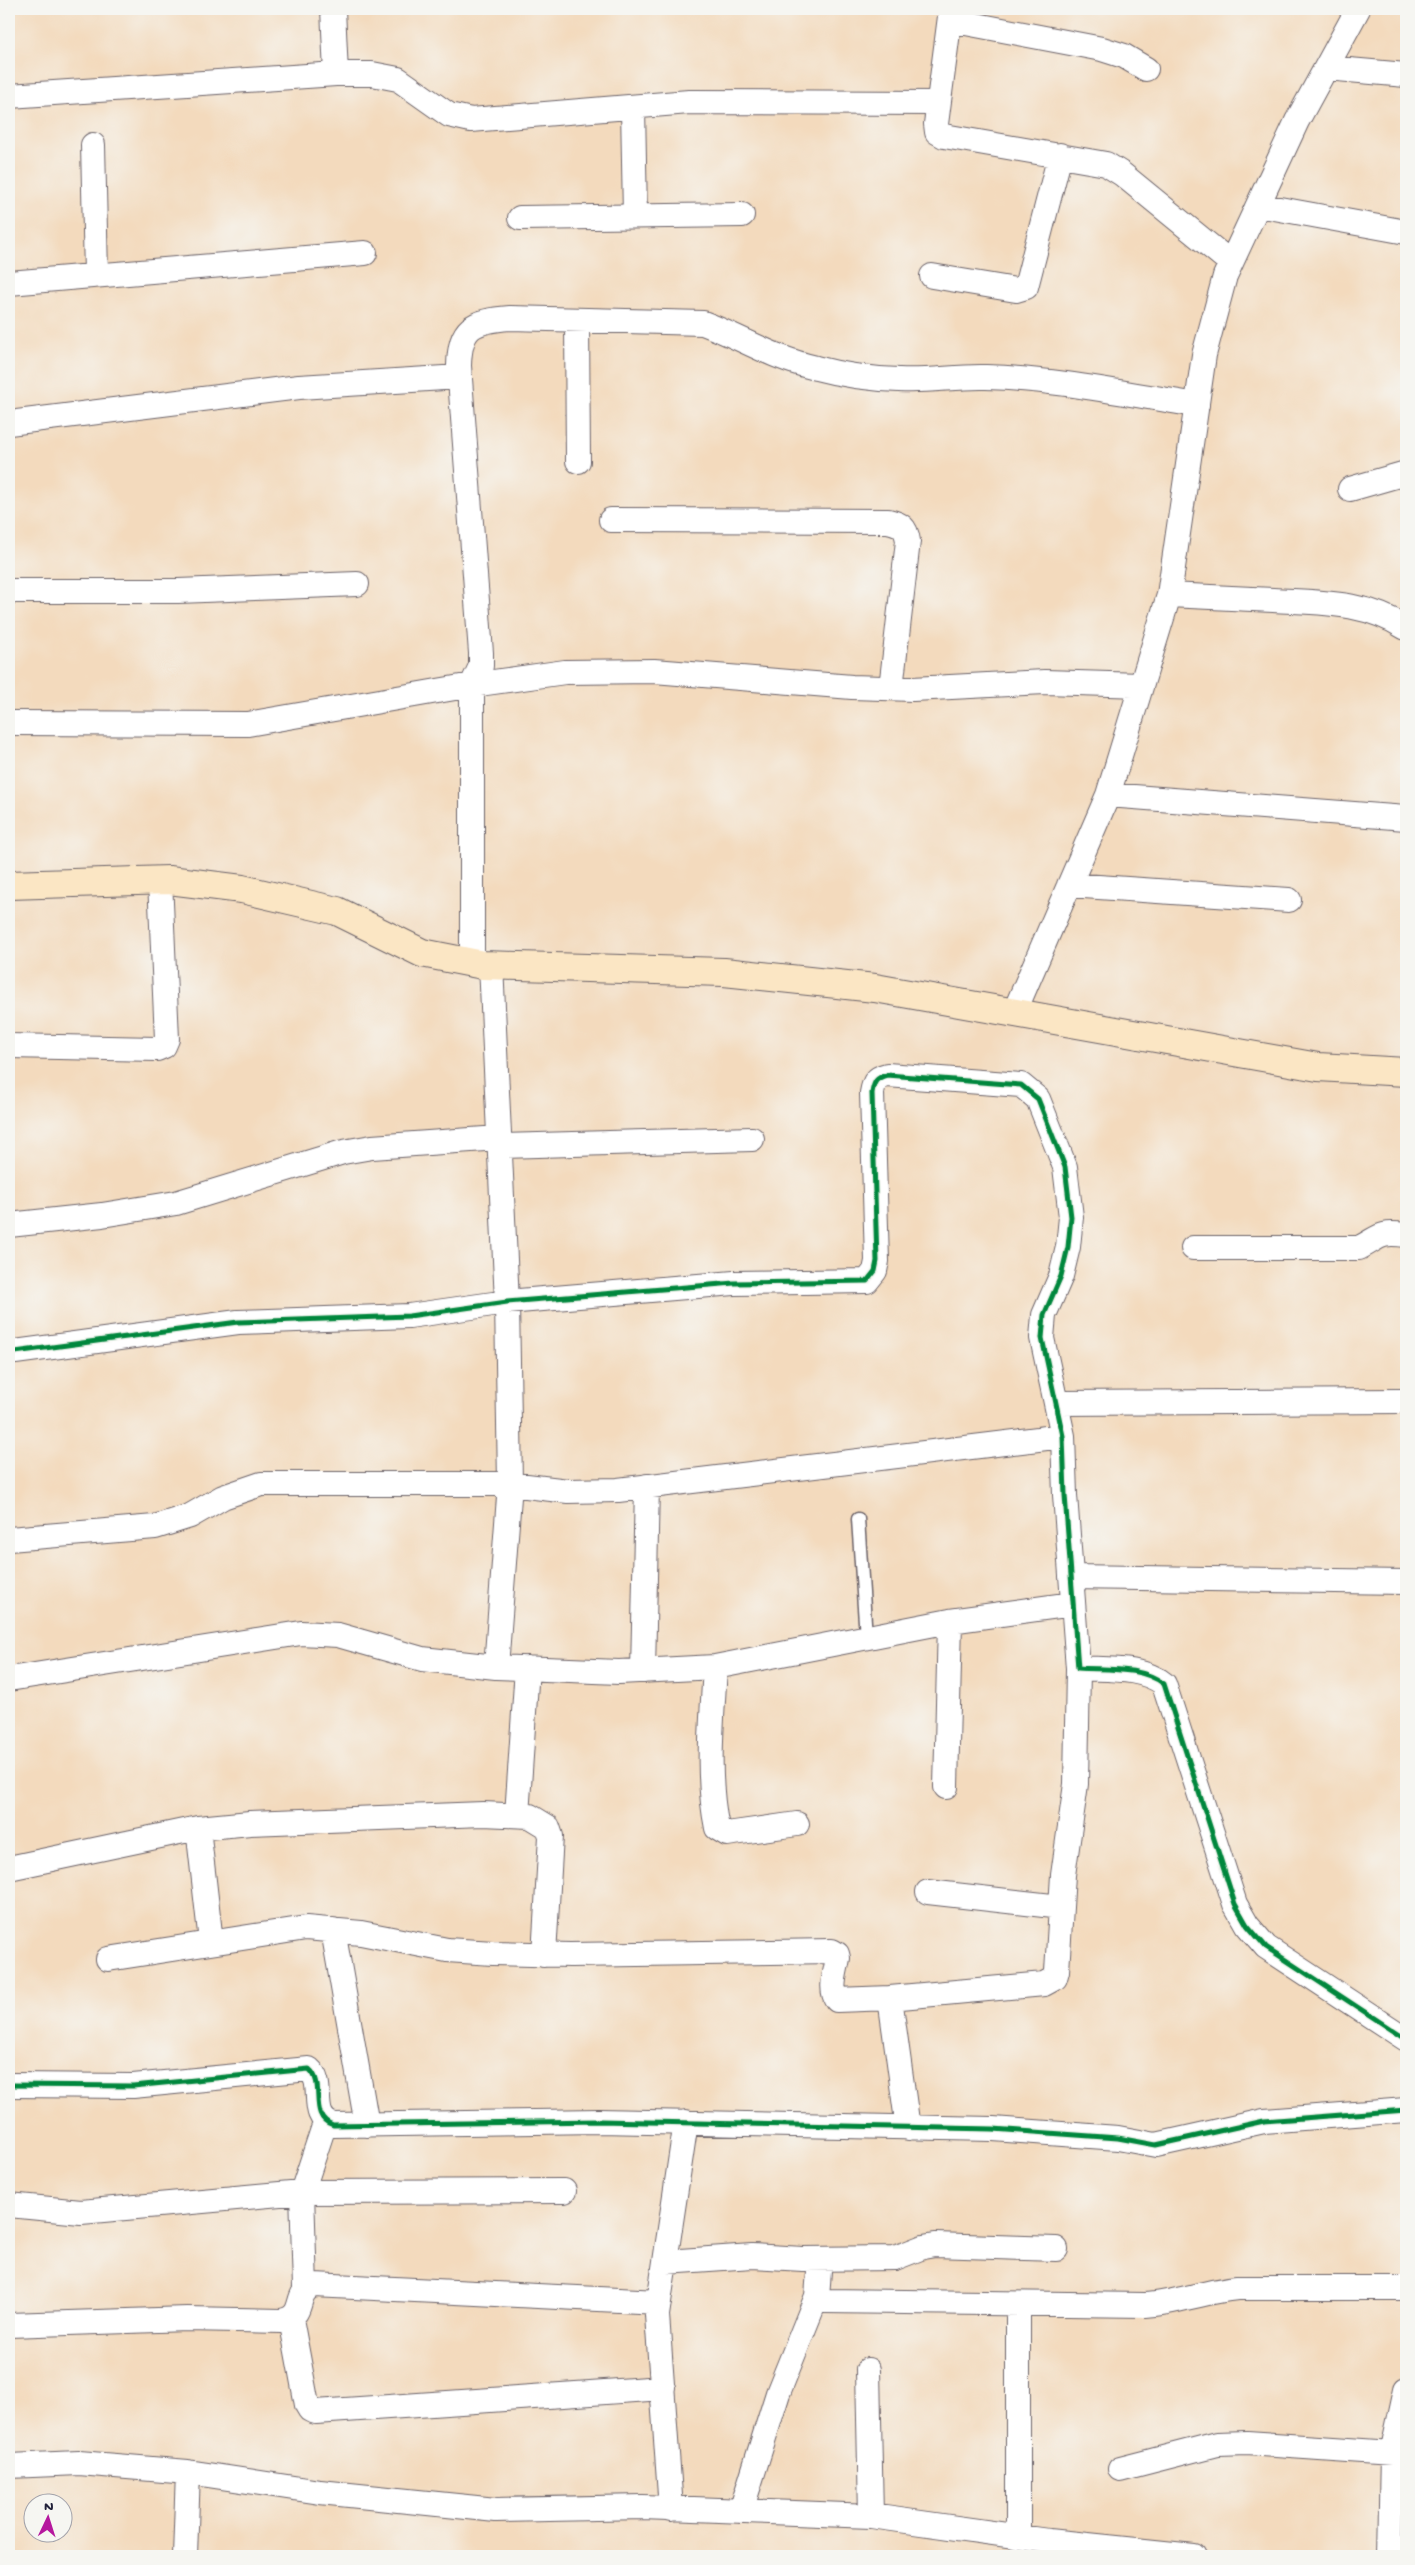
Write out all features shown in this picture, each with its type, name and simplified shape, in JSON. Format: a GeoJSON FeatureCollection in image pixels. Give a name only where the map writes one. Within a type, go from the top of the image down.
{"type":"FeatureCollection","features":[{"type":"Feature","properties":{"kind":"street"},"geometry":{"type":"LineString","coordinates":[[333,9],[336,74]]}},
{"type":"Feature","properties":{"kind":"street"},"geometry":{"type":"LineString","coordinates":[[1014,1012],[1108,796],[1169,595],[1204,355],[1225,276],[1297,121],[1358,9]]}},
{"type":"Feature","properties":{"kind":"street"},"geometry":{"type":"LineString","coordinates":[[1146,69],[1124,56],[1102,48],[951,14],[938,103],[937,132],[944,136],[1106,164],[1122,174],[1231,262]]}},
{"type":"Feature","properties":{"kind":"street"},"geometry":{"type":"LineString","coordinates":[[1326,68],[1406,75]]}},
{"type":"Feature","properties":{"kind":"street"},"geometry":{"type":"LineString","coordinates":[[9,96],[336,74],[372,74],[398,79],[449,115],[471,120],[689,102],[938,103]]}},
{"type":"Feature","properties":{"kind":"street"},"geometry":{"type":"LineString","coordinates":[[633,107],[635,216]]}},
{"type":"Feature","properties":{"kind":"street"},"geometry":{"type":"LineString","coordinates":[[93,146],[96,274]]}},
{"type":"Feature","properties":{"kind":"street"},"geometry":{"type":"LineString","coordinates":[[932,276],[1016,290],[1026,287],[1060,155]]}},
{"type":"Feature","properties":{"kind":"street"},"geometry":{"type":"LineString","coordinates":[[1258,205],[1406,232]]}},
{"type":"Feature","properties":{"kind":"street"},"geometry":{"type":"LineString","coordinates":[[520,218],[742,215]]}},
{"type":"Feature","properties":{"kind":"street"},"geometry":{"type":"LineString","coordinates":[[9,283],[96,274],[365,253]]}},
{"type":"Feature","properties":{"kind":"street"},"geometry":{"type":"LineString","coordinates":[[496,1667],[510,1484],[507,1302],[499,1142],[481,964],[472,685],[480,666],[481,653],[460,377],[460,346],[465,333],[475,325],[492,320],[510,318],[703,323],[778,358],[817,369],[859,376],[900,380],[985,377],[1026,379],[1197,405]]}},
{"type":"Feature","properties":{"kind":"street"},"geometry":{"type":"LineString","coordinates":[[577,320],[578,461]]}},
{"type":"Feature","properties":{"kind":"street"},"geometry":{"type":"LineString","coordinates":[[9,423],[299,387],[460,377]]}},
{"type":"Feature","properties":{"kind":"street"},"geometry":{"type":"LineString","coordinates":[[1350,488],[1406,473]]}},
{"type":"Feature","properties":{"kind":"street"},"geometry":{"type":"LineString","coordinates":[[611,520],[888,521],[900,524],[907,531],[908,541],[891,688]]}},
{"type":"Feature","properties":{"kind":"street"},"geometry":{"type":"LineString","coordinates":[[9,591],[178,591],[357,584]]}},
{"type":"Feature","properties":{"kind":"street"},"geometry":{"type":"LineString","coordinates":[[1169,595],[1334,603],[1363,608],[1386,615],[1406,628]]}},
{"type":"Feature","properties":{"kind":"street"},"geometry":{"type":"LineString","coordinates":[[9,723],[248,724],[472,685],[565,672],[654,671],[852,687],[891,688],[1045,682],[1141,685]]}},
{"type":"Feature","properties":{"kind":"street"},"geometry":{"type":"LineString","coordinates":[[1108,796],[1406,818]]}},
{"type":"Feature","properties":{"kind":"street"},"geometry":{"type":"LineString","coordinates":[[9,1046],[157,1049],[164,1046],[167,1040],[160,880]]}},
{"type":"Feature","properties":{"kind":"street"},"geometry":{"type":"LineString","coordinates":[[9,884],[160,880],[242,889],[337,911],[422,953],[481,964],[724,972],[875,988],[1318,1067],[1406,1072]]}},
{"type":"Feature","properties":{"kind":"street"},"geometry":{"type":"LineString","coordinates":[[1069,885],[1289,900]]}},
{"type":"Feature","properties":{"kind":"street"},"geometry":{"type":"LineString","coordinates":[[15,1352],[238,1322],[409,1316],[507,1302],[734,1283],[867,1281],[876,1271],[872,1092],[874,1083],[878,1078],[887,1075],[1021,1085],[1038,1099],[1064,1167],[1068,1187],[1071,1217],[1068,1247],[1061,1276],[1044,1315],[1042,1338],[1063,1436],[1065,1495],[1078,1668],[1076,1784],[1063,1875],[1057,1970],[1051,1982],[890,1998],[837,2000],[833,1988],[838,1958],[837,1954],[832,1951],[556,1955],[447,1950],[361,1933],[333,1930],[291,1930],[108,1959]]}},
{"type":"Feature","properties":{"kind":"street"},"geometry":{"type":"LineString","coordinates":[[9,1225],[102,1215],[176,1203],[343,1152],[372,1147],[499,1142],[752,1140]]}},
{"type":"Feature","properties":{"kind":"street"},"geometry":{"type":"LineString","coordinates":[[1193,1248],[1359,1248],[1378,1235],[1387,1233],[1406,1235]]}},
{"type":"Feature","properties":{"kind":"street"},"geometry":{"type":"LineString","coordinates":[[1056,1403],[1406,1401]]}},
{"type":"Feature","properties":{"kind":"street"},"geometry":{"type":"LineString","coordinates":[[9,1539],[155,1527],[190,1516],[223,1497],[261,1484],[510,1484],[568,1491],[618,1490],[1063,1436]]}},
{"type":"Feature","properties":{"kind":"street"},"geometry":{"type":"LineString","coordinates":[[643,1671],[647,1486]]}},
{"type":"Feature","properties":{"kind":"street"},"geometry":{"type":"LineString","coordinates":[[1071,1577],[1406,1582]]}},
{"type":"Feature","properties":{"kind":"street"},"geometry":{"type":"LineString","coordinates":[[9,1679],[301,1634],[338,1635],[422,1659],[496,1667],[619,1672],[715,1667],[950,1621],[1073,1604]]}},
{"type":"Feature","properties":{"kind":"street"},"geometry":{"type":"LineString","coordinates":[[946,1787],[950,1621]]}},
{"type":"Feature","properties":{"kind":"street"},"geometry":{"type":"LineString","coordinates":[[715,1667],[710,1778],[711,1798],[717,1828],[727,1834],[797,1824]]}},
{"type":"Feature","properties":{"kind":"street"},"geometry":{"type":"LineString","coordinates":[[527,1668],[532,1819],[552,1847],[556,1955]]}},
{"type":"Feature","properties":{"kind":"street"},"geometry":{"type":"LineString","coordinates":[[1078,1668],[1140,1673],[1155,1676],[1164,1684],[1236,1904],[1247,1925],[1266,1947],[1406,2039]]}},
{"type":"Feature","properties":{"kind":"street"},"geometry":{"type":"LineString","coordinates":[[9,1868],[198,1828],[250,1823],[532,1819]]}},
{"type":"Feature","properties":{"kind":"street"},"geometry":{"type":"LineString","coordinates":[[198,1828],[210,1942]]}},
{"type":"Feature","properties":{"kind":"street"},"geometry":{"type":"LineString","coordinates":[[928,1892],[1061,1906]]}},
{"type":"Feature","properties":{"kind":"street"},"geometry":{"type":"LineString","coordinates":[[333,1930],[367,2125]]}},
{"type":"Feature","properties":{"kind":"street"},"geometry":{"type":"LineString","coordinates":[[890,1998],[908,2128]]}},
{"type":"Feature","properties":{"kind":"street"},"geometry":{"type":"LineString","coordinates":[[9,2085],[133,2086],[309,2069],[316,2079],[319,2114],[325,2122],[333,2125],[599,2121],[993,2129],[1118,2138],[1156,2145],[1264,2121],[1406,2110]]}},
{"type":"Feature","properties":{"kind":"street"},"geometry":{"type":"LineString","coordinates":[[9,2325],[187,2319],[291,2319],[296,2314],[305,2288],[302,2192],[325,2122]]}},
{"type":"Feature","properties":{"kind":"street"},"geometry":{"type":"LineString","coordinates":[[671,2508],[657,2315],[686,2122]]}},
{"type":"Feature","properties":{"kind":"street"},"geometry":{"type":"LineString","coordinates":[[9,2205],[81,2212],[302,2192],[564,2190]]}},
{"type":"Feature","properties":{"kind":"street"},"geometry":{"type":"LineString","coordinates":[[666,2262],[743,2256],[820,2259],[895,2258],[905,2256],[923,2247],[935,2245],[1056,2249]]}},
{"type":"Feature","properties":{"kind":"street"},"geometry":{"type":"LineString","coordinates":[[741,2511],[778,2393],[818,2296],[820,2259]]}},
{"type":"Feature","properties":{"kind":"street"},"geometry":{"type":"LineString","coordinates":[[305,2288],[314,2285],[659,2302]]}},
{"type":"Feature","properties":{"kind":"street"},"geometry":{"type":"LineString","coordinates":[[818,2296],[826,2301],[1145,2305],[1170,2303],[1220,2290],[1237,2288],[1406,2288]]}},
{"type":"Feature","properties":{"kind":"street"},"geometry":{"type":"LineString","coordinates":[[1018,2304],[1018,2536]]}},
{"type":"Feature","properties":{"kind":"street"},"geometry":{"type":"LineString","coordinates":[[291,2319],[306,2405],[310,2410],[316,2412],[663,2388]]}},
{"type":"Feature","properties":{"kind":"street"},"geometry":{"type":"LineString","coordinates":[[868,2370],[871,2516]]}},
{"type":"Feature","properties":{"kind":"street"},"geometry":{"type":"LineString","coordinates":[[1390,2556],[1398,2506],[1392,2453],[1406,2389]]}},
{"type":"Feature","properties":{"kind":"street"},"geometry":{"type":"LineString","coordinates":[[1120,2469],[1217,2444],[1247,2443],[1392,2453]]}},
{"type":"Feature","properties":{"kind":"street"},"geometry":{"type":"LineString","coordinates":[[9,2466],[79,2463],[188,2472],[320,2492],[496,2510],[671,2508],[871,2516],[1018,2536],[1194,2556]]}},
{"type":"Feature","properties":{"kind":"street"},"geometry":{"type":"LineString","coordinates":[[185,2556],[188,2472]]}},
{"type":"Feature","properties":{"kind":"lane"},"geometry":{"type":"LineString","coordinates":[[858,1519],[866,1637]]}},
{"type":"Feature","properties":{"kind":"cycle path"},"geometry":{"type":"LineString","coordinates":[[15,1352],[238,1322],[409,1316],[507,1302],[734,1283],[867,1281],[875,1271],[877,1261],[872,1093],[876,1081],[880,1077],[887,1075],[1021,1085],[1038,1099],[1065,1167],[1071,1217],[1068,1247],[1061,1276],[1044,1315],[1042,1338],[1063,1436],[1065,1495],[1078,1668],[1123,1670],[1145,1674],[1164,1684],[1235,1904],[1247,1925],[1266,1947],[1406,2039]]}},
{"type":"Feature","properties":{"kind":"cycle path"},"geometry":{"type":"LineString","coordinates":[[9,2085],[133,2086],[309,2069],[317,2083],[321,2115],[325,2121],[333,2125],[599,2121],[993,2129],[1118,2138],[1156,2145],[1264,2121],[1406,2110]]}}]}
